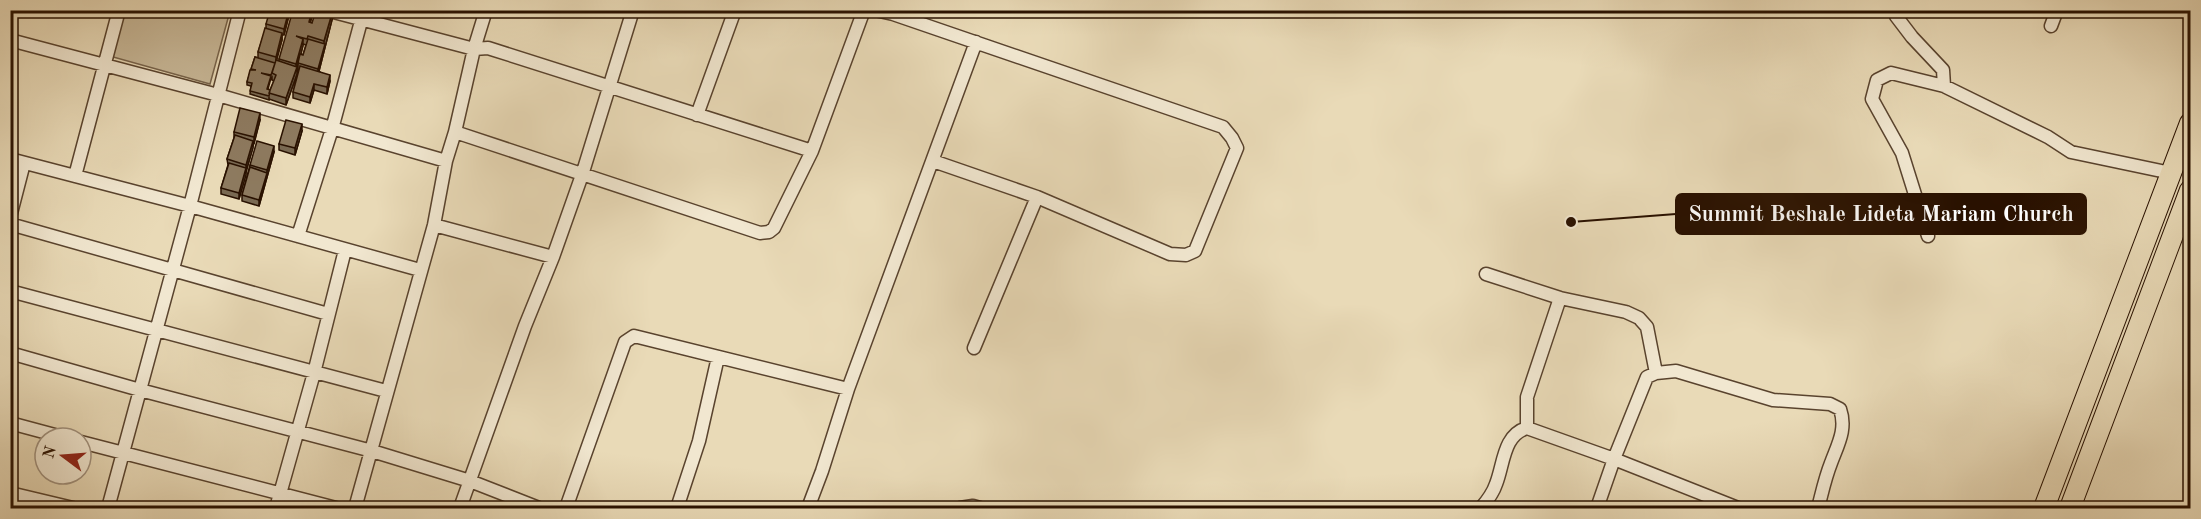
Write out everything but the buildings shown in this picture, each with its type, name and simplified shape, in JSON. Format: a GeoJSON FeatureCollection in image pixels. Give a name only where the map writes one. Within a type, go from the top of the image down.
{"type":"FeatureCollection","features":[{"type":"Feature","properties":{"kind":"main road"},"geometry":{"type":"LineString","coordinates":[[2044,508],[2105,348],[2180,165],[2190,123]]}},
{"type":"Feature","properties":{"kind":"main road"},"geometry":{"type":"LineString","coordinates":[[2070,508],[2190,190]]}},
{"type":"Feature","properties":{"kind":"street"},"geometry":{"type":"LineString","coordinates":[[75,176],[119,10]]}},
{"type":"Feature","properties":{"kind":"street"},"geometry":{"type":"LineString","coordinates":[[108,508],[190,206],[240,10]]}},
{"type":"Feature","properties":{"kind":"street"},"geometry":{"type":"LineString","coordinates":[[326,10],[362,15],[474,49],[488,48],[812,151]]}},
{"type":"Feature","properties":{"kind":"street"},"geometry":{"type":"LineString","coordinates":[[355,508],[434,225],[446,161],[486,10]]}},
{"type":"Feature","properties":{"kind":"street"},"geometry":{"type":"LineString","coordinates":[[460,508],[582,175],[633,10]]}},
{"type":"Feature","properties":{"kind":"street"},"geometry":{"type":"LineString","coordinates":[[697,115],[735,10]]}},
{"type":"Feature","properties":{"kind":"street"},"geometry":{"type":"LineString","coordinates":[[455,132],[760,233],[769,232],[774,228],[812,151],[864,10]]}},
{"type":"Feature","properties":{"kind":"street"},"geometry":{"type":"LineString","coordinates":[[875,10],[893,14],[1223,127],[1237,148],[1195,251],[1186,255],[1170,254],[1037,197],[933,160]]}},
{"type":"Feature","properties":{"kind":"street"},"geometry":{"type":"LineString","coordinates":[[1895,10],[1896,16],[1912,37],[1943,70],[1944,86]]}},
{"type":"Feature","properties":{"kind":"street"},"geometry":{"type":"LineString","coordinates":[[2051,26],[2057,10]]}},
{"type":"Feature","properties":{"kind":"street"},"geometry":{"type":"LineString","coordinates":[[298,236],[332,129],[362,15]]}},
{"type":"Feature","properties":{"kind":"street"},"geometry":{"type":"LineString","coordinates":[[10,40],[218,95],[446,161]]}},
{"type":"Feature","properties":{"kind":"street"},"geometry":{"type":"LineString","coordinates":[[808,508],[848,389],[976,42]]}},
{"type":"Feature","properties":{"kind":"street"},"geometry":{"type":"LineString","coordinates":[[1928,236],[1902,153],[1872,99],[1877,80],[1891,73],[1944,86],[2048,137],[2072,152],[2180,165]]}},
{"type":"Feature","properties":{"kind":"street"},"geometry":{"type":"LineString","coordinates":[[10,159],[420,270]]}},
{"type":"Feature","properties":{"kind":"street"},"geometry":{"type":"LineString","coordinates":[[10,217],[24,163]]}},
{"type":"Feature","properties":{"kind":"street"},"geometry":{"type":"LineString","coordinates":[[974,348],[1037,197]]}},
{"type":"Feature","properties":{"kind":"street"},"geometry":{"type":"LineString","coordinates":[[10,224],[328,314]]}},
{"type":"Feature","properties":{"kind":"street"},"geometry":{"type":"LineString","coordinates":[[434,225],[553,257]]}},
{"type":"Feature","properties":{"kind":"street"},"geometry":{"type":"LineString","coordinates":[[276,508],[314,373],[345,250]]}},
{"type":"Feature","properties":{"kind":"street"},"geometry":{"type":"LineString","coordinates":[[1486,274],[1560,298],[1626,312],[1639,318],[1647,327],[1656,373]]}},
{"type":"Feature","properties":{"kind":"street"},"geometry":{"type":"LineString","coordinates":[[10,291],[386,391]]}},
{"type":"Feature","properties":{"kind":"street"},"geometry":{"type":"LineString","coordinates":[[1527,428],[1527,397],[1560,298]]}},
{"type":"Feature","properties":{"kind":"street"},"geometry":{"type":"LineString","coordinates":[[566,508],[625,342],[634,336],[848,389]]}},
{"type":"Feature","properties":{"kind":"street"},"geometry":{"type":"LineString","coordinates":[[10,353],[372,451],[470,481],[539,508]]}},
{"type":"Feature","properties":{"kind":"street"},"geometry":{"type":"LineString","coordinates":[[677,508],[699,441],[718,357]]}},
{"type":"Feature","properties":{"kind":"street"},"geometry":{"type":"LineString","coordinates":[[1597,508],[1644,383],[1647,378],[1656,373],[1676,371],[1773,400],[1817,402],[1830,404],[1840,409],[1844,421],[1840,441],[1830,464],[1818,508]]}},
{"type":"Feature","properties":{"kind":"street"},"geometry":{"type":"LineString","coordinates":[[10,423],[33,429]]}},
{"type":"Feature","properties":{"kind":"street"},"geometry":{"type":"LineString","coordinates":[[1481,508],[1496,484],[1514,433],[1527,428],[1614,459],[1738,508]]}},
{"type":"Feature","properties":{"kind":"street"},"geometry":{"type":"LineString","coordinates":[[93,445],[336,508]]}},
{"type":"Feature","properties":{"kind":"street"},"geometry":{"type":"LineString","coordinates":[[10,493],[73,508]]}},
{"type":"Feature","properties":{"kind":"street"},"geometry":{"type":"LineString","coordinates":[[960,508],[973,506],[980,508]]}},
{"type":"Feature","properties":{"kind":"shaded area"},"geometry":{"type":"Polygon","coordinates":[[[119,11],[230,11],[210,84],[106,55],[119,11]]]}},
{"type":"Feature","properties":{"kind":"place","name":"Summit Beshale Lideta Mariam Church"},"geometry":{"type":"Point","coordinates":[1571,222]}}]}
